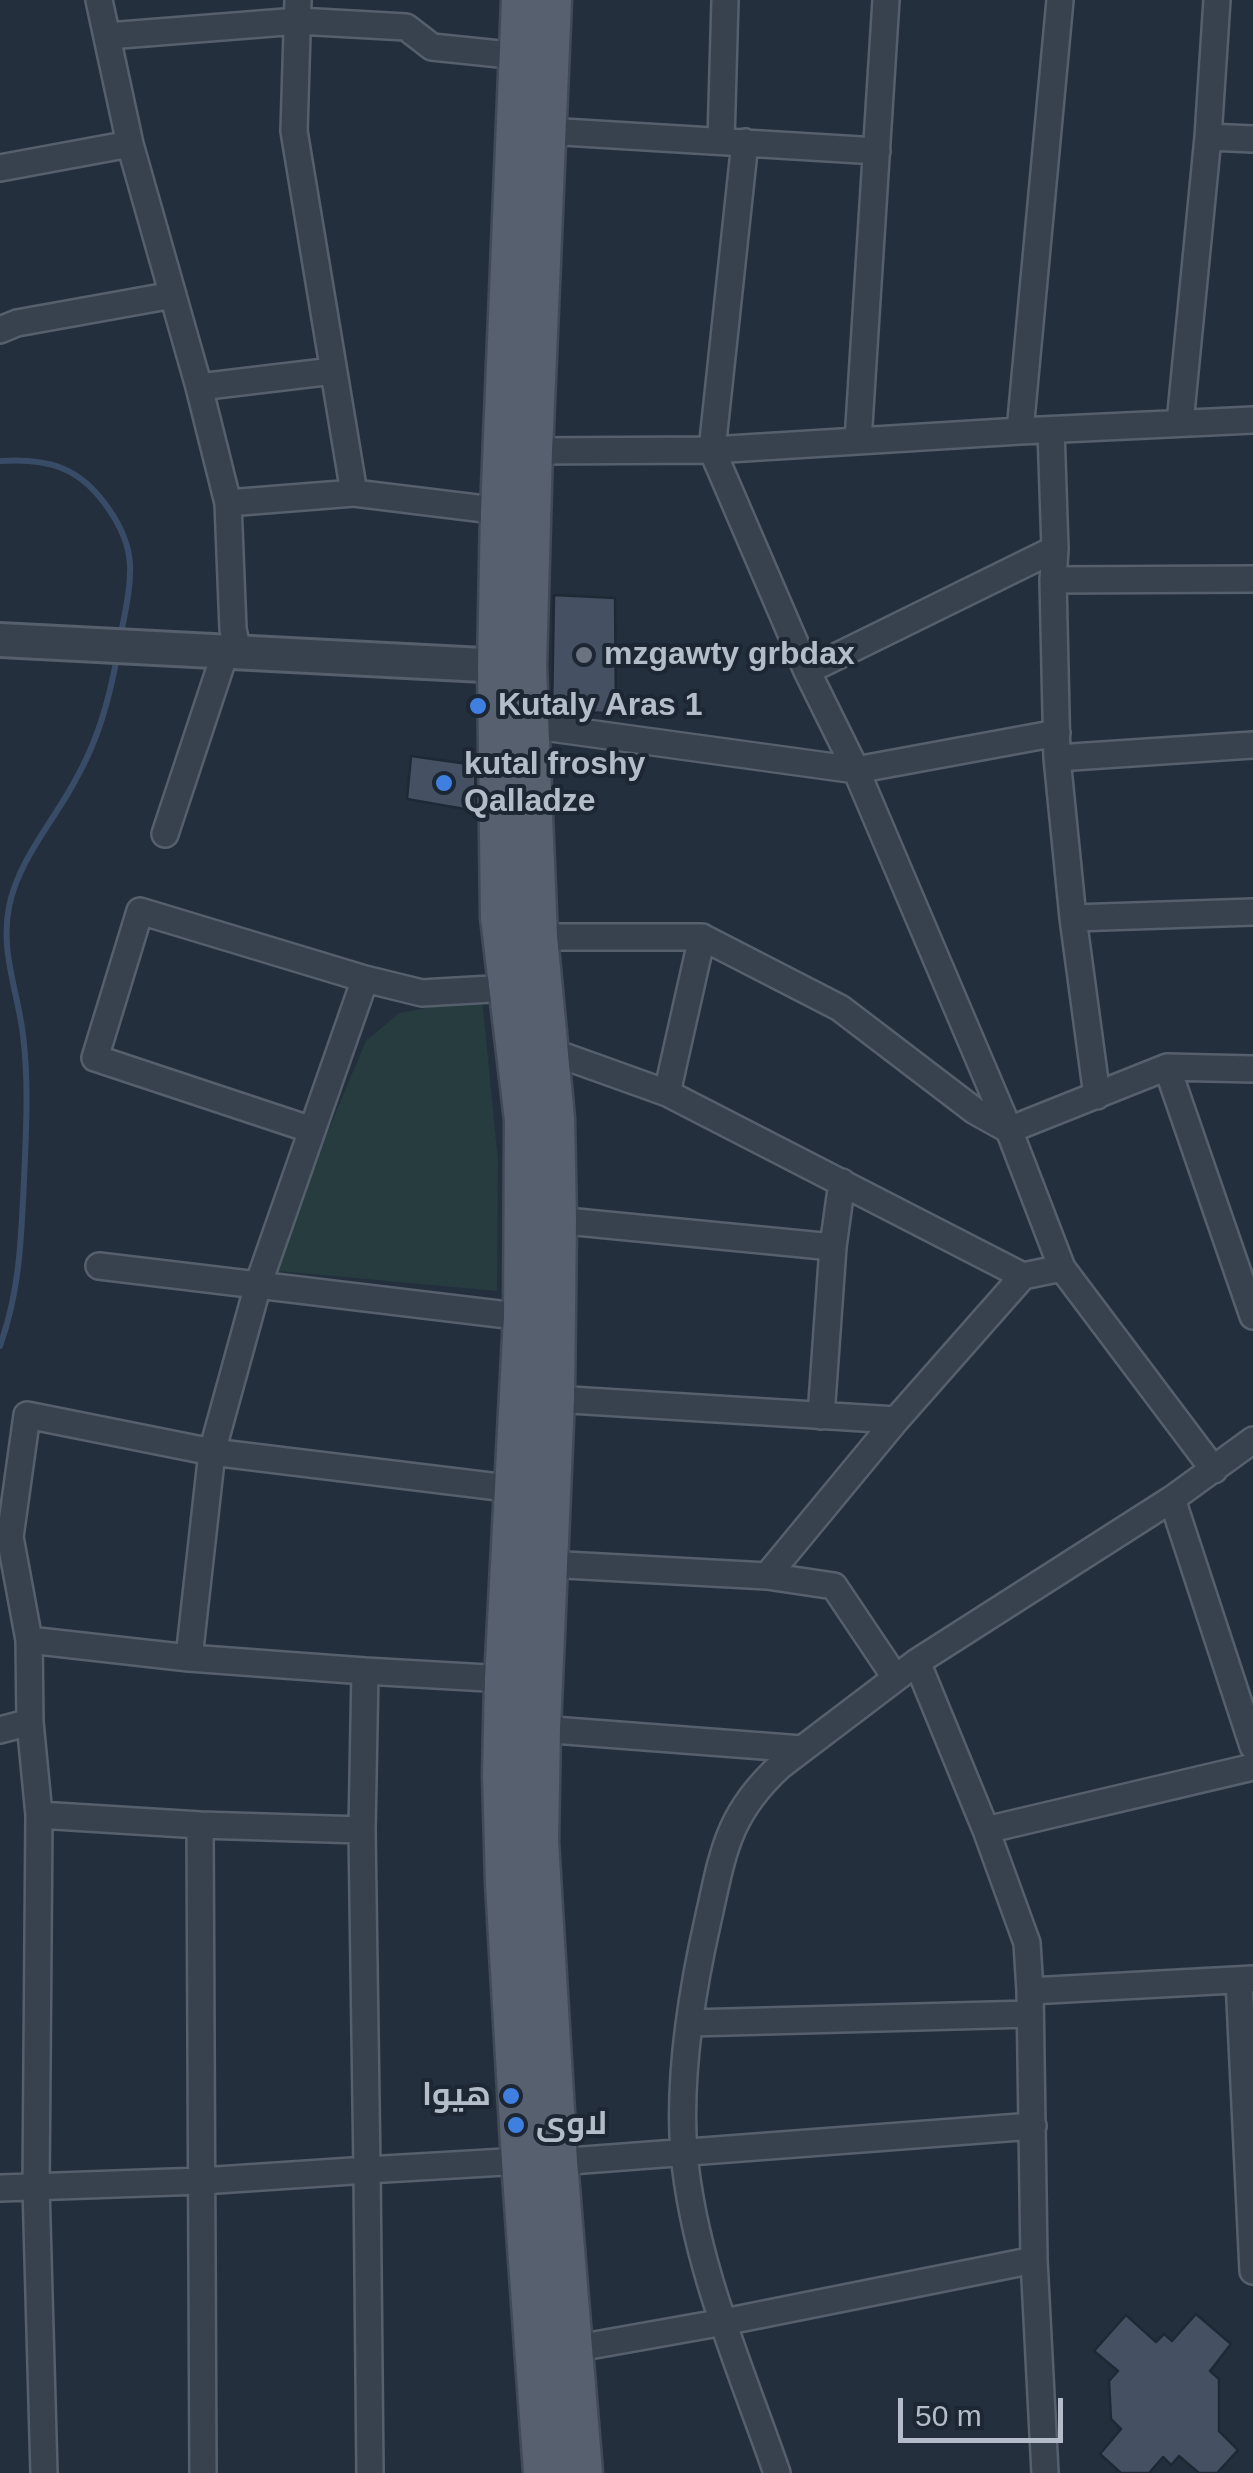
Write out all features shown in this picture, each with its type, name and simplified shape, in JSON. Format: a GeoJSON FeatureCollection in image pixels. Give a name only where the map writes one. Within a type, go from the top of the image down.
{"type":"FeatureCollection","features":[{"type":"Feature","properties":{"kind":"main road"},"geometry":{"type":"LineString","coordinates":[[522,0],[501,511],[512,667],[529,725],[538,937],[554,1118],[554,1399],[538,1841],[540,2161]]}},
{"type":"Feature","properties":{"kind":"main road"},"geometry":{"type":"LineString","coordinates":[[544,2473],[553,2351],[540,2161],[506,1884],[505,1679],[524,1318],[524,1120],[501,916],[512,667],[532,451],[551,0]]}},
{"type":"Feature","properties":{"kind":"main road"},"geometry":{"type":"LineString","coordinates":[[553,2351],[582,2473]]}},
{"type":"Feature","properties":{"kind":"street"},"geometry":{"type":"LineString","coordinates":[[99,0],[130,144],[228,503],[231,653],[166,834]]}},
{"type":"Feature","properties":{"kind":"street"},"geometry":{"type":"LineString","coordinates":[[725,0],[733,142],[712,450],[807,671],[856,770],[1009,1130],[1062,1268],[1214,1470]]}},
{"type":"Feature","properties":{"kind":"street"},"geometry":{"type":"LineString","coordinates":[[858,441],[886,0]]}},
{"type":"Feature","properties":{"kind":"street"},"geometry":{"type":"LineString","coordinates":[[1020,431],[1060,0]]}},
{"type":"Feature","properties":{"kind":"street"},"geometry":{"type":"LineString","coordinates":[[1180,424],[1217,0]]}},
{"type":"Feature","properties":{"kind":"street"},"geometry":{"type":"LineString","coordinates":[[108,36],[298,11],[406,27],[432,47],[520,56]]}},
{"type":"Feature","properties":{"kind":"street"},"geometry":{"type":"LineString","coordinates":[[298,11],[294,131],[354,494]]}},
{"type":"Feature","properties":{"kind":"street"},"geometry":{"type":"LineString","coordinates":[[547,131],[877,150]]}},
{"type":"Feature","properties":{"kind":"street"},"geometry":{"type":"LineString","coordinates":[[1208,137],[1253,139]]}},
{"type":"Feature","properties":{"kind":"street"},"geometry":{"type":"LineString","coordinates":[[0,168],[130,144]]}},
{"type":"Feature","properties":{"kind":"street"},"geometry":{"type":"LineString","coordinates":[[0,330],[17,323],[173,295]]}},
{"type":"Feature","properties":{"kind":"street"},"geometry":{"type":"LineString","coordinates":[[199,388],[332,371]]}},
{"type":"Feature","properties":{"kind":"street"},"geometry":{"type":"LineString","coordinates":[[532,451],[712,450],[1253,420]]}},
{"type":"Feature","properties":{"kind":"street"},"geometry":{"type":"LineString","coordinates":[[1051,430],[1057,745],[1073,918],[1097,1096]]}},
{"type":"Feature","properties":{"kind":"street"},"geometry":{"type":"LineString","coordinates":[[228,503],[354,494],[501,511]]}},
{"type":"Feature","properties":{"kind":"street"},"geometry":{"type":"LineString","coordinates":[[807,671],[1055,549]]}},
{"type":"Feature","properties":{"kind":"street"},"geometry":{"type":"LineString","coordinates":[[1053,580],[1253,579]]}},
{"type":"Feature","properties":{"kind":"street"},"geometry":{"type":"LineString","coordinates":[[0,640],[512,667]]}},
{"type":"Feature","properties":{"kind":"street"},"geometry":{"type":"LineString","coordinates":[[529,725],[856,770],[1057,745],[1253,745]]}},
{"type":"Feature","properties":{"kind":"street"},"geometry":{"type":"LineString","coordinates":[[312,1130],[94,1058],[140,911],[422,994],[508,988]]}},
{"type":"Feature","properties":{"kind":"street"},"geometry":{"type":"LineString","coordinates":[[1073,918],[1253,912]]}},
{"type":"Feature","properties":{"kind":"street"},"geometry":{"type":"LineString","coordinates":[[538,937],[702,937],[840,1008],[975,1111],[1009,1130]]}},
{"type":"Feature","properties":{"kind":"street"},"geometry":{"type":"LineString","coordinates":[[667,1093],[702,937]]}},
{"type":"Feature","properties":{"kind":"street"},"geometry":{"type":"LineString","coordinates":[[189,1658],[212,1452],[258,1286],[365,979]]}},
{"type":"Feature","properties":{"kind":"street"},"geometry":{"type":"LineString","coordinates":[[547,1050],[667,1093],[1023,1276]]}},
{"type":"Feature","properties":{"kind":"street"},"geometry":{"type":"LineString","coordinates":[[1009,1130],[1167,1068],[1253,1069]]}},
{"type":"Feature","properties":{"kind":"street"},"geometry":{"type":"LineString","coordinates":[[1167,1068],[1253,1316]]}},
{"type":"Feature","properties":{"kind":"street"},"geometry":{"type":"LineString","coordinates":[[820,1416],[842,1182]]}},
{"type":"Feature","properties":{"kind":"street"},"geometry":{"type":"LineString","coordinates":[[556,1220],[833,1247]]}},
{"type":"Feature","properties":{"kind":"street"},"geometry":{"type":"LineString","coordinates":[[1224,1239],[1253,1239]]}},
{"type":"Feature","properties":{"kind":"street"},"geometry":{"type":"LineString","coordinates":[[99,1266],[524,1318]]}},
{"type":"Feature","properties":{"kind":"street"},"geometry":{"type":"LineString","coordinates":[[767,1576],[896,1420],[1023,1276],[1062,1268]]}},
{"type":"Feature","properties":{"kind":"street"},"geometry":{"type":"LineString","coordinates":[[554,1399],[896,1420]]}},
{"type":"Feature","properties":{"kind":"street"},"geometry":{"type":"LineString","coordinates":[[44,2473],[36,2188],[39,1815],[30,1722],[28,1640],[10,1536],[27,1415],[212,1452],[515,1489]]}},
{"type":"Feature","properties":{"kind":"street"},"geometry":{"type":"LineString","coordinates":[[777,2473],[709,2280],[684,2152],[690,2023],[710,1913],[733,1826],[763,1782],[917,1662],[1172,1499],[1253,1440]]}},
{"type":"Feature","properties":{"kind":"street"},"geometry":{"type":"LineString","coordinates":[[1172,1499],[1253,1746]]}},
{"type":"Feature","properties":{"kind":"street"},"geometry":{"type":"LineString","coordinates":[[548,1564],[767,1576],[834,1586],[896,1678]]}},
{"type":"Feature","properties":{"kind":"street"},"geometry":{"type":"LineString","coordinates":[[28,1640],[189,1658],[505,1679]]}},
{"type":"Feature","properties":{"kind":"street"},"geometry":{"type":"LineString","coordinates":[[917,1662],[986,1830],[1026,1943],[1034,2260],[1045,2473]]}},
{"type":"Feature","properties":{"kind":"street"},"geometry":{"type":"LineString","coordinates":[[364,1670],[362,1830],[370,2473]]}},
{"type":"Feature","properties":{"kind":"street"},"geometry":{"type":"LineString","coordinates":[[0,1730],[30,1722]]}},
{"type":"Feature","properties":{"kind":"street"},"geometry":{"type":"LineString","coordinates":[[540,1730],[802,1749]]}},
{"type":"Feature","properties":{"kind":"street"},"geometry":{"type":"LineString","coordinates":[[986,1830],[1253,1767]]}},
{"type":"Feature","properties":{"kind":"street"},"geometry":{"type":"LineString","coordinates":[[39,1815],[362,1830]]}},
{"type":"Feature","properties":{"kind":"street"},"geometry":{"type":"LineString","coordinates":[[200,1825],[203,2473]]}},
{"type":"Feature","properties":{"kind":"street"},"geometry":{"type":"LineString","coordinates":[[690,2023],[1030,2002],[1246,1980],[1253,2271]]}},
{"type":"Feature","properties":{"kind":"street"},"geometry":{"type":"LineString","coordinates":[[0,2188],[202,2181],[540,2161],[1032,2126]]}},
{"type":"Feature","properties":{"kind":"street"},"geometry":{"type":"LineString","coordinates":[[553,2351],[724,2322],[1034,2260]]}},
{"type":"Feature","properties":{"kind":"green space"},"geometry":{"type":"Polygon","coordinates":[[[482,998],[498,1161],[497,1291],[278,1271],[293,1214],[366,1041],[399,1013],[482,998]]]}},
{"type":"Feature","properties":{"kind":"building","name":"mzgawty grbdax"},"geometry":{"type":"Polygon","coordinates":[[[554,595],[615,598],[616,713],[552,712],[554,595]]]}},
{"type":"Feature","properties":{"kind":"building","name":"kutal froshy Qalladze"},"geometry":{"type":"Polygon","coordinates":[[[411,756],[475,765],[476,811],[407,799],[411,756]]]}},
{"type":"Feature","properties":{"kind":"building"},"geometry":{"type":"Polygon","coordinates":[[[1196,2314],[1231,2344],[1210,2371],[1219,2379],[1219,2431],[1238,2450],[1217,2473],[1199,2473],[1179,2456],[1171,2465],[1163,2457],[1149,2473],[1121,2473],[1100,2454],[1121,2429],[1111,2419],[1109,2381],[1118,2371],[1094,2351],[1126,2315],[1156,2342],[1164,2334],[1172,2341],[1196,2314]]]}},
{"type":"Feature","properties":{"kind":"waterway"},"geometry":{"type":"LineString","coordinates":[[0,461],[33,461],[62,468],[86,483],[108,508],[123,535],[129,557],[129,591],[121,634]]}},
{"type":"Feature","properties":{"kind":"waterway"},"geometry":{"type":"LineString","coordinates":[[0,1346],[18,1264],[26,1126],[23,1035],[7,940],[9,907],[28,857],[91,750],[117,657]]}},
{"type":"Feature","properties":{"kind":"place","name":"mzgawty grbdax"},"geometry":{"type":"Point","coordinates":[584,655]}},
{"type":"Feature","properties":{"kind":"place","name":"Kutaly Aras 1"},"geometry":{"type":"Point","coordinates":[478,706]}},
{"type":"Feature","properties":{"kind":"place","name":"kutal froshy Qalladze"},"geometry":{"type":"Point","coordinates":[444,783]}},
{"type":"Feature","properties":{"kind":"place","name":"هیوا"},"geometry":{"type":"Point","coordinates":[511,2096]}},
{"type":"Feature","properties":{"kind":"place","name":"لاوی"},"geometry":{"type":"Point","coordinates":[516,2125]}}]}
